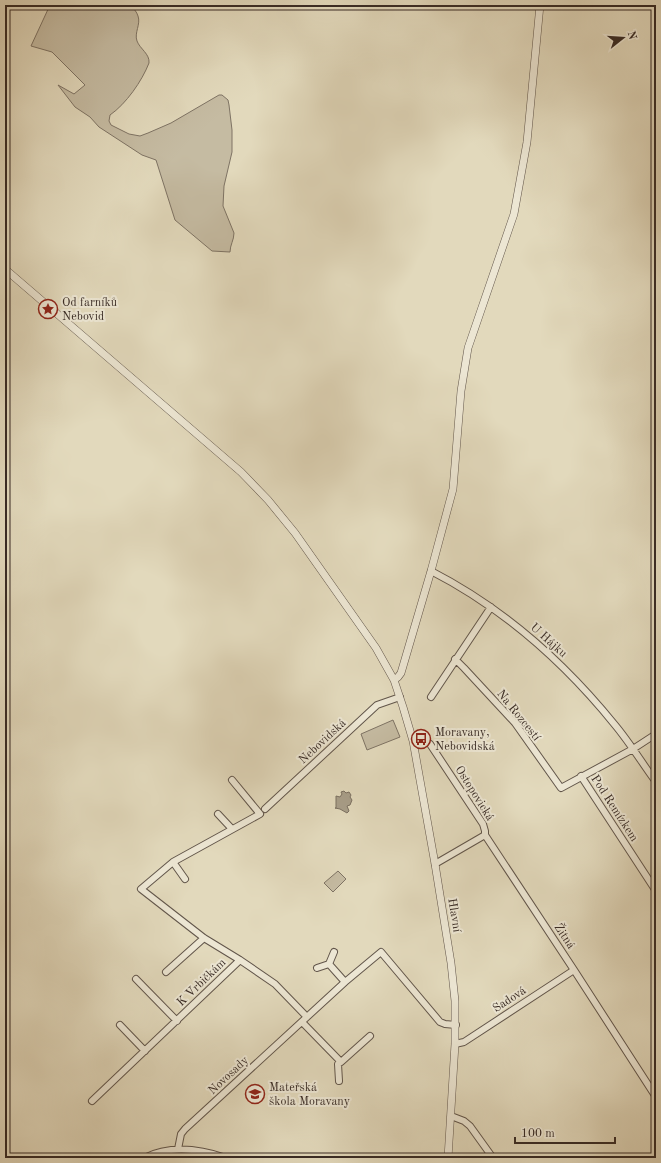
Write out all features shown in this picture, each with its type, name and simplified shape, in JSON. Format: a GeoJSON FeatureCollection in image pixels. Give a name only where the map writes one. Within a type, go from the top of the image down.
{"type":"FeatureCollection","features":[{"type":"Feature","properties":{"kind":"street"},"geometry":{"type":"LineString","coordinates":[[394,680],[401,673],[453,489],[461,391],[468,348],[514,214],[527,142],[540,5]]}},
{"type":"Feature","properties":{"kind":"street","name":"Hlavní"},"geometry":{"type":"LineString","coordinates":[[5,269],[241,472],[268,500],[295,533],[376,648],[394,680],[413,741],[436,864],[451,963],[456,1025],[448,1158]]}},
{"type":"Feature","properties":{"kind":"street","name":"U Hájku"},"geometry":{"type":"LineString","coordinates":[[431,571],[491,606],[551,656],[573,677],[615,725],[656,782]]}},
{"type":"Feature","properties":{"kind":"street"},"geometry":{"type":"LineString","coordinates":[[430,697],[491,606]]}},
{"type":"Feature","properties":{"kind":"street","name":"Na Rozcestí"},"geometry":{"type":"LineString","coordinates":[[455,660],[515,723],[561,788],[581,776]]}},
{"type":"Feature","properties":{"kind":"street","name":"Nebovidská"},"geometry":{"type":"LineString","coordinates":[[265,809],[378,704],[400,697]]}},
{"type":"Feature","properties":{"kind":"street"},"geometry":{"type":"LineString","coordinates":[[581,776],[633,749],[656,734]]}},
{"type":"Feature","properties":{"kind":"street","name":"Ostopovická"},"geometry":{"type":"LineString","coordinates":[[430,744],[483,824],[486,831],[485,835]]}},
{"type":"Feature","properties":{"kind":"street","name":"Pod Remízkem"},"geometry":{"type":"LineString","coordinates":[[581,776],[656,891]]}},
{"type":"Feature","properties":{"kind":"street"},"geometry":{"type":"LineString","coordinates":[[185,879],[172,862],[260,814],[232,780]]}},
{"type":"Feature","properties":{"kind":"street"},"geometry":{"type":"LineString","coordinates":[[218,814],[232,830]]}},
{"type":"Feature","properties":{"kind":"street"},"geometry":{"type":"LineString","coordinates":[[436,864],[485,835]]}},
{"type":"Feature","properties":{"kind":"street","name":"Žitná"},"geometry":{"type":"LineString","coordinates":[[485,835],[656,1097]]}},
{"type":"Feature","properties":{"kind":"street","name":"K Vrbičkám"},"geometry":{"type":"LineString","coordinates":[[172,862],[140,889],[204,938],[275,984],[304,1019]]}},
{"type":"Feature","properties":{"kind":"street"},"geometry":{"type":"LineString","coordinates":[[166,972],[204,938]]}},
{"type":"Feature","properties":{"kind":"street"},"geometry":{"type":"LineString","coordinates":[[317,968],[329,964],[334,952]]}},
{"type":"Feature","properties":{"kind":"street","name":"Novosady"},"geometry":{"type":"LineString","coordinates":[[178,1149],[181,1134],[185,1129],[304,1019],[381,952],[440,1022],[456,1025]]}},
{"type":"Feature","properties":{"kind":"street","name":"K Vrbičkám"},"geometry":{"type":"LineString","coordinates":[[92,1101],[240,960]]}},
{"type":"Feature","properties":{"kind":"street"},"geometry":{"type":"LineString","coordinates":[[329,964],[345,982]]}},
{"type":"Feature","properties":{"kind":"street","name":"Sadová"},"geometry":{"type":"LineString","coordinates":[[455,1044],[464,1042],[574,970]]}},
{"type":"Feature","properties":{"kind":"street","name":"K Vrbičkám"},"geometry":{"type":"LineString","coordinates":[[136,979],[176,1021]]}},
{"type":"Feature","properties":{"kind":"street"},"geometry":{"type":"LineString","coordinates":[[304,1019],[341,1062]]}},
{"type":"Feature","properties":{"kind":"street"},"geometry":{"type":"LineString","coordinates":[[120,1025],[145,1051]]}},
{"type":"Feature","properties":{"kind":"street"},"geometry":{"type":"LineString","coordinates":[[339,1080],[338,1064],[370,1036]]}},
{"type":"Feature","properties":{"kind":"street"},"geometry":{"type":"LineString","coordinates":[[451,1116],[464,1120],[493,1158]]}},
{"type":"Feature","properties":{"kind":"street"},"geometry":{"type":"LineString","coordinates":[[144,1158],[162,1151],[178,1149],[198,1150],[226,1158]]}},
{"type":"Feature","properties":{"kind":"shaded area"},"geometry":{"type":"Polygon","coordinates":[[[50,5],[131,5],[137,13],[139,19],[136,38],[138,44],[148,57],[149,63],[133,92],[122,105],[110,115],[109,121],[111,125],[129,134],[140,136],[171,123],[219,95],[222,95],[228,100],[232,130],[232,152],[224,186],[223,206],[234,233],[230,252],[212,251],[175,220],[156,160],[142,155],[99,127],[90,117],[75,107],[58,85],[74,94],[85,85],[52,52],[31,46],[50,5]]]}},
{"type":"Feature","properties":{"kind":"shaded area"},"geometry":{"type":"Polygon","coordinates":[[[393,720],[400,737],[367,750],[361,734],[393,720]]]}},
{"type":"Feature","properties":{"kind":"shaded area"},"geometry":{"type":"Polygon","coordinates":[[[344,791],[346,793],[349,792],[352,800],[350,805],[347,806],[349,811],[347,813],[335,808],[336,796],[340,797],[342,794],[341,792],[344,791]]]}},
{"type":"Feature","properties":{"kind":"shaded area"},"geometry":{"type":"Polygon","coordinates":[[[338,871],[346,879],[333,892],[324,883],[338,871]]]}},
{"type":"Feature","properties":{"kind":"place","name":"Od farníků Nebovid"},"geometry":{"type":"Point","coordinates":[48,309]}},
{"type":"Feature","properties":{"kind":"place","name":"Moravany, Nebovidská"},"geometry":{"type":"Point","coordinates":[421,739]}},
{"type":"Feature","properties":{"kind":"place","name":"Mateřská škola Moravany"},"geometry":{"type":"Point","coordinates":[255,1094]}}]}
